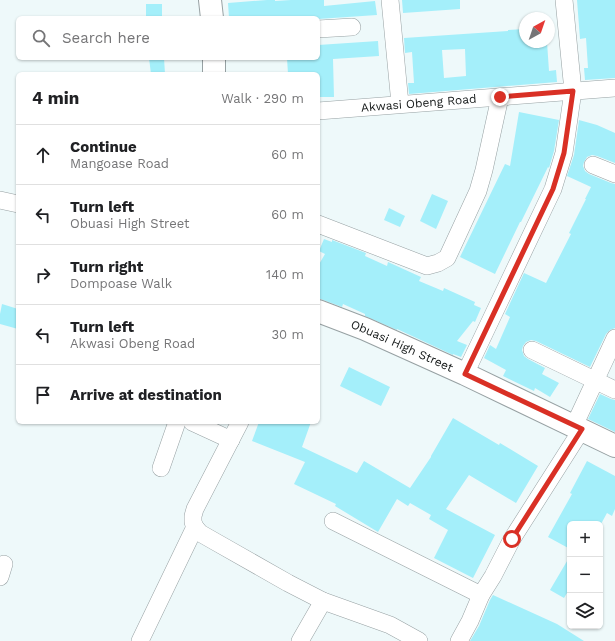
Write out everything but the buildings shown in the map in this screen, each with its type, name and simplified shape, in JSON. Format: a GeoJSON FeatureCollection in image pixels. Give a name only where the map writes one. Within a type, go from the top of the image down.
{"type":"FeatureCollection","features":[{"type":"Feature","properties":{"kind":"main road"},"geometry":{"type":"LineString","coordinates":[[210,0],[212,16]]}},
{"type":"Feature","properties":{"kind":"main road"},"geometry":{"type":"LineString","coordinates":[[214,60],[214,72]]}},
{"type":"Feature","properties":{"kind":"main road","name":"Obuasi High Street"},"geometry":{"type":"LineString","coordinates":[[320,312],[365,329],[465,374],[615,446]]}},
{"type":"Feature","properties":{"kind":"street"},"geometry":{"type":"LineString","coordinates":[[390,0],[400,104]]}},
{"type":"Feature","properties":{"kind":"street"},"geometry":{"type":"LineString","coordinates":[[465,374],[553,189],[564,153],[573,91],[564,0]]}},
{"type":"Feature","properties":{"kind":"street"},"geometry":{"type":"LineString","coordinates":[[320,30],[352,27]]}},
{"type":"Feature","properties":{"kind":"street","name":"Akwasi Obeng Road"},"geometry":{"type":"LineString","coordinates":[[320,111],[615,88]]}},
{"type":"Feature","properties":{"kind":"street"},"geometry":{"type":"LineString","coordinates":[[320,225],[427,266],[438,263],[447,258],[478,191],[500,97]]}},
{"type":"Feature","properties":{"kind":"street"},"geometry":{"type":"LineString","coordinates":[[593,165],[615,174]]}},
{"type":"Feature","properties":{"kind":"street"},"geometry":{"type":"LineString","coordinates":[[0,200],[16,204]]}},
{"type":"Feature","properties":{"kind":"street"},"geometry":{"type":"LineString","coordinates":[[459,641],[470,621],[481,595],[493,576],[512,539],[578,428],[596,380],[615,338]]}},
{"type":"Feature","properties":{"kind":"street"},"geometry":{"type":"LineString","coordinates":[[532,350],[615,390]]}},
{"type":"Feature","properties":{"kind":"street"},"geometry":{"type":"LineString","coordinates":[[161,468],[176,424]]}},
{"type":"Feature","properties":{"kind":"street"},"geometry":{"type":"LineString","coordinates":[[196,424],[231,440]]}},
{"type":"Feature","properties":{"kind":"street"},"geometry":{"type":"LineString","coordinates":[[239,424],[195,509],[193,516],[195,527],[200,533],[323,601],[390,626],[419,641]]}},
{"type":"Feature","properties":{"kind":"street"},"geometry":{"type":"LineString","coordinates":[[333,521],[481,595]]}},
{"type":"Feature","properties":{"kind":"street"},"geometry":{"type":"LineString","coordinates":[[140,641],[195,527]]}},
{"type":"Feature","properties":{"kind":"street"},"geometry":{"type":"LineString","coordinates":[[300,641],[323,601]]}},
{"type":"Feature","properties":{"kind":"route"},"geometry":{"type":"LineString","coordinates":[[500,97],[573,91],[564,153],[553,189],[465,374],[582,429],[512,539]]}}]}
